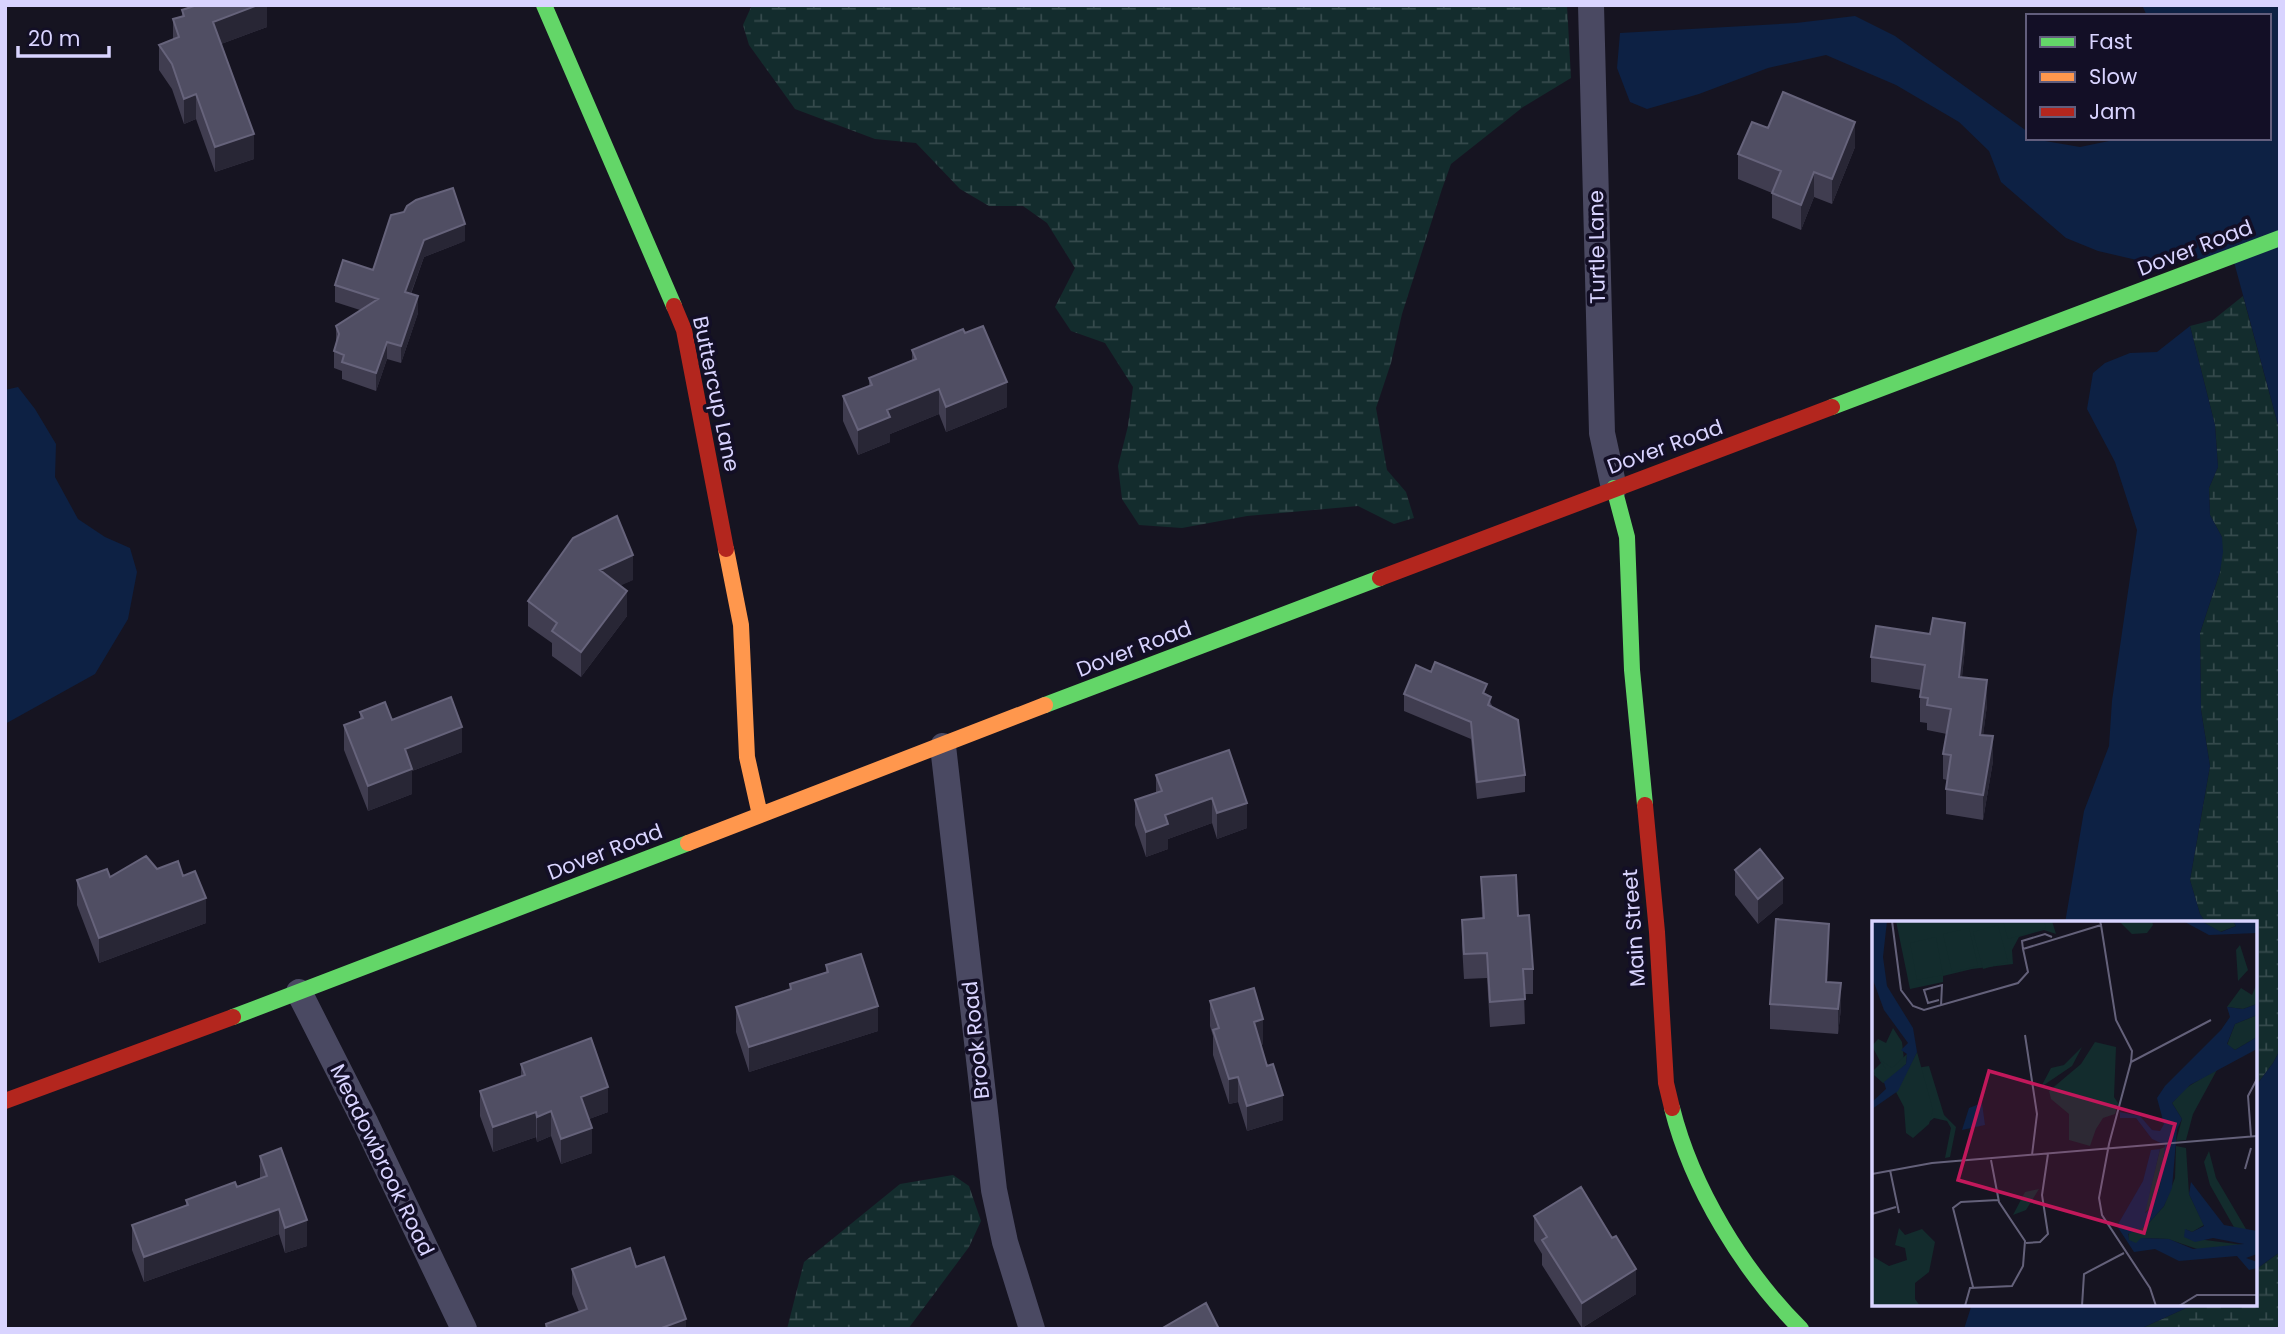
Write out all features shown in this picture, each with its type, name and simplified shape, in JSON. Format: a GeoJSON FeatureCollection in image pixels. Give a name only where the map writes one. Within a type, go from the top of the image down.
{"type":"FeatureCollection","features":[{"type":"Feature","properties":{"kind":"street","name":"Buttercup Lane"},"geometry":{"type":"LineString","coordinates":[[544,5],[684,330],[741,625],[747,757],[760,815]]}},
{"type":"Feature","properties":{"kind":"street","name":"Turtle Lane"},"geometry":{"type":"LineString","coordinates":[[1591,5],[1602,433],[1614,488]]}},
{"type":"Feature","properties":{"kind":"street","name":"Dover Road"},"geometry":{"type":"LineString","coordinates":[[5,1101],[299,992],[1614,488],[2280,238]]}},
{"type":"Feature","properties":{"kind":"street","name":"Main Street"},"geometry":{"type":"LineString","coordinates":[[1614,488],[1626,537],[1632,670],[1657,932],[1669,1102],[1704,1192],[1747,1264],[1786,1316],[1801,1329]]}},
{"type":"Feature","properties":{"kind":"street","name":"Brook Road"},"geometry":{"type":"LineString","coordinates":[[943,746],[994,1190],[1005,1242],[1032,1329]]}},
{"type":"Feature","properties":{"kind":"street","name":"Meadowbrook Road"},"geometry":{"type":"LineString","coordinates":[[299,992],[366,1124],[464,1329]]}},
{"type":"Feature","properties":{"kind":"green space"},"geometry":{"type":"Polygon","coordinates":[[[752,5],[1567,5],[1571,78],[1523,107],[1451,164],[1402,314],[1391,363],[1376,408],[1387,470],[1406,492],[1414,518],[1394,524],[1358,506],[1247,516],[1182,528],[1139,525],[1122,499],[1118,466],[1128,426],[1133,387],[1105,343],[1071,331],[1055,307],[1075,268],[1047,223],[1023,206],[989,206],[960,189],[916,143],[875,139],[795,109],[749,45],[743,25],[752,5]]]}},
{"type":"Feature","properties":{"kind":"green space"},"geometry":{"type":"Polygon","coordinates":[[[2243,296],[2280,432],[2280,1050],[2257,1084],[2257,921],[2205,921],[2190,880],[2210,766],[2201,710],[2200,633],[2220,572],[2222,537],[2210,515],[2209,488],[2218,467],[2215,425],[2190,326],[2213,320],[2243,296]]]}},
{"type":"Feature","properties":{"kind":"green space"},"geometry":{"type":"Polygon","coordinates":[[[953,1175],[969,1186],[981,1221],[969,1247],[908,1329],[787,1329],[804,1262],[900,1184],[953,1175]]]}},
{"type":"Feature","properties":{"kind":"green space"},"geometry":{"type":"Polygon","coordinates":[[[2280,1252],[2280,1329],[2140,1329],[2191,1306],[2257,1306],[2257,1269],[2280,1252]]]}},
{"type":"Feature","properties":{"kind":"water"},"geometry":{"type":"Polygon","coordinates":[[[2142,5],[2280,5],[2280,432],[2234,262],[2183,257],[2141,261],[2098,251],[2066,238],[2001,182],[1989,151],[1959,122],[1896,85],[1826,55],[1768,68],[1699,94],[1647,109],[1630,102],[1617,68],[1620,33],[1796,23],[1855,16],[1895,36],[2026,131],[2026,140],[2080,147],[2111,140],[2271,140],[2271,14],[2146,14],[2142,5]]]}},
{"type":"Feature","properties":{"kind":"water"},"geometry":{"type":"Polygon","coordinates":[[[2190,326],[2215,425],[2218,467],[2209,488],[2210,515],[2222,537],[2223,552],[2220,572],[2200,633],[2201,710],[2210,766],[2190,880],[2205,921],[2065,921],[2084,811],[2109,746],[2112,701],[2137,530],[2115,462],[2087,409],[2093,373],[2105,363],[2130,353],[2157,352],[2190,326]]]}},
{"type":"Feature","properties":{"kind":"water"},"geometry":{"type":"Polygon","coordinates":[[[18,387],[56,444],[55,477],[78,519],[105,537],[130,548],[137,572],[128,619],[95,674],[5,724],[5,390],[18,387]]]}},
{"type":"Feature","properties":{"kind":"water"},"geometry":{"type":"Polygon","coordinates":[[[2280,1050],[2280,1252],[2257,1269],[2257,1084],[2280,1050]]]}},
{"type":"Feature","properties":{"kind":"water"},"geometry":{"type":"Polygon","coordinates":[[[1971,1306],[2191,1306],[2140,1329],[1964,1329],[1971,1306]]]}},
{"type":"Feature","properties":{"kind":"building"},"geometry":{"type":"Polygon","coordinates":[[[197,5],[258,5],[213,22],[254,134],[215,147],[196,94],[184,99],[172,64],[159,45],[179,37],[173,19],[184,16],[182,10],[197,5]]]}},
{"type":"Feature","properties":{"kind":"building"},"geometry":{"type":"Polygon","coordinates":[[[1783,92],[1855,122],[1832,179],[1814,172],[1801,205],[1772,193],[1781,171],[1738,154],[1752,122],[1768,128],[1783,92]]]}},
{"type":"Feature","properties":{"kind":"building"},"geometry":{"type":"Polygon","coordinates":[[[453,188],[465,224],[424,240],[405,292],[418,296],[401,346],[387,342],[376,373],[342,362],[344,355],[334,351],[339,334],[336,326],[378,299],[335,285],[343,260],[373,270],[391,215],[404,212],[407,206],[416,200],[453,188]]]}},
{"type":"Feature","properties":{"kind":"building"},"geometry":{"type":"Polygon","coordinates":[[[983,326],[1007,382],[946,407],[939,389],[887,410],[890,417],[858,430],[843,396],[872,385],[869,378],[916,359],[912,350],[963,329],[965,333],[983,326]]]}},
{"type":"Feature","properties":{"kind":"building"},"geometry":{"type":"Polygon","coordinates":[[[617,516],[633,555],[600,570],[627,591],[581,652],[552,631],[557,623],[528,601],[573,538],[617,516]]]}},
{"type":"Feature","properties":{"kind":"building"},"geometry":{"type":"Polygon","coordinates":[[[1933,618],[1965,623],[1959,677],[1987,680],[1980,735],[1993,736],[1983,795],[1946,789],[1951,755],[1943,754],[1951,709],[1927,705],[1928,698],[1920,697],[1925,665],[1871,657],[1876,626],[1930,634],[1933,618]]]}},
{"type":"Feature","properties":{"kind":"building"},"geometry":{"type":"Polygon","coordinates":[[[1435,662],[1487,684],[1483,693],[1491,697],[1488,705],[1518,720],[1525,775],[1477,782],[1471,722],[1404,694],[1416,665],[1431,672],[1435,662]]]}},
{"type":"Feature","properties":{"kind":"building"},"geometry":{"type":"Polygon","coordinates":[[[451,697],[462,727],[405,749],[412,769],[368,786],[344,725],[363,718],[360,712],[385,702],[392,720],[451,697]]]}},
{"type":"Feature","properties":{"kind":"building"},"geometry":{"type":"Polygon","coordinates":[[[1229,750],[1247,803],[1217,813],[1212,798],[1165,815],[1168,824],[1146,832],[1135,800],[1162,791],[1156,775],[1229,750]]]}},
{"type":"Feature","properties":{"kind":"building"},"geometry":{"type":"Polygon","coordinates":[[[1760,849],[1783,878],[1758,899],[1735,870],[1760,849]]]}},
{"type":"Feature","properties":{"kind":"building"},"geometry":{"type":"Polygon","coordinates":[[[146,856],[157,869],[178,861],[183,876],[195,871],[206,898],[99,938],[77,880],[107,869],[110,877],[146,856]]]}},
{"type":"Feature","properties":{"kind":"building"},"geometry":{"type":"Polygon","coordinates":[[[1516,875],[1518,916],[1529,915],[1533,969],[1523,969],[1525,999],[1490,1002],[1487,953],[1464,954],[1462,920],[1484,918],[1481,877],[1516,875]]]}},
{"type":"Feature","properties":{"kind":"building"},"geometry":{"type":"Polygon","coordinates":[[[1776,919],[1829,924],[1826,982],[1841,983],[1838,1009],[1770,1004],[1776,919]]]}},
{"type":"Feature","properties":{"kind":"building"},"geometry":{"type":"Polygon","coordinates":[[[861,954],[878,1006],[749,1047],[736,1007],[791,989],[790,984],[828,972],[826,965],[861,954]]]}},
{"type":"Feature","properties":{"kind":"building"},"geometry":{"type":"Polygon","coordinates":[[[1254,988],[1263,1019],[1254,1022],[1267,1066],[1273,1064],[1283,1095],[1247,1106],[1238,1077],[1229,1079],[1213,1030],[1219,1028],[1210,1001],[1254,988]]]}},
{"type":"Feature","properties":{"kind":"building"},"geometry":{"type":"Polygon","coordinates":[[[591,1038],[608,1087],[581,1097],[592,1128],[561,1139],[551,1111],[537,1117],[536,1112],[493,1127],[480,1091],[525,1075],[521,1064],[591,1038]]]}},
{"type":"Feature","properties":{"kind":"building"},"geometry":{"type":"Polygon","coordinates":[[[281,1148],[307,1220],[285,1228],[279,1209],[144,1257],[132,1225],[188,1205],[186,1200],[235,1182],[237,1187],[267,1176],[260,1156],[281,1148]]]}},
{"type":"Feature","properties":{"kind":"building"},"geometry":{"type":"Polygon","coordinates":[[[1581,1187],[1612,1238],[1616,1236],[1636,1269],[1582,1303],[1542,1240],[1547,1237],[1534,1216],[1581,1187]]]}},
{"type":"Feature","properties":{"kind":"building"},"geometry":{"type":"Polygon","coordinates":[[[630,1248],[636,1267],[664,1257],[686,1319],[659,1329],[547,1329],[546,1324],[587,1309],[572,1269],[630,1248]]]}},
{"type":"Feature","properties":{"kind":"building"},"geometry":{"type":"Polygon","coordinates":[[[1206,1303],[1219,1329],[1161,1329],[1206,1303]]]}},
{"type":"Feature","properties":{"kind":"traffic: fast"},"geometry":{"type":"LineString","coordinates":[[544,5],[674,306]]}},
{"type":"Feature","properties":{"kind":"traffic: fast"},"geometry":{"type":"LineString","coordinates":[[1832,407],[2280,238]]}},
{"type":"Feature","properties":{"kind":"traffic: fast"},"geometry":{"type":"LineString","coordinates":[[1614,488],[1627,537],[1632,670],[1645,805]]}},
{"type":"Feature","properties":{"kind":"traffic: fast"},"geometry":{"type":"LineString","coordinates":[[1045,705],[1380,578]]}},
{"type":"Feature","properties":{"kind":"traffic: fast"},"geometry":{"type":"LineString","coordinates":[[233,1017],[688,843]]}},
{"type":"Feature","properties":{"kind":"traffic: fast"},"geometry":{"type":"LineString","coordinates":[[1672,1108],[1692,1168],[1722,1227],[1759,1281],[1801,1329]]}},
{"type":"Feature","properties":{"kind":"traffic: slow"},"geometry":{"type":"LineString","coordinates":[[726,549],[741,625],[747,757],[760,815]]}},
{"type":"Feature","properties":{"kind":"traffic: slow"},"geometry":{"type":"LineString","coordinates":[[688,843],[1045,705]]}},
{"type":"Feature","properties":{"kind":"traffic: jam"},"geometry":{"type":"LineString","coordinates":[[674,306],[684,330],[726,549]]}},
{"type":"Feature","properties":{"kind":"traffic: jam"},"geometry":{"type":"LineString","coordinates":[[1380,578],[1832,407]]}},
{"type":"Feature","properties":{"kind":"traffic: jam"},"geometry":{"type":"LineString","coordinates":[[1645,805],[1657,932],[1666,1083],[1672,1108]]}},
{"type":"Feature","properties":{"kind":"traffic: jam"},"geometry":{"type":"LineString","coordinates":[[5,1101],[233,1017]]}}]}
